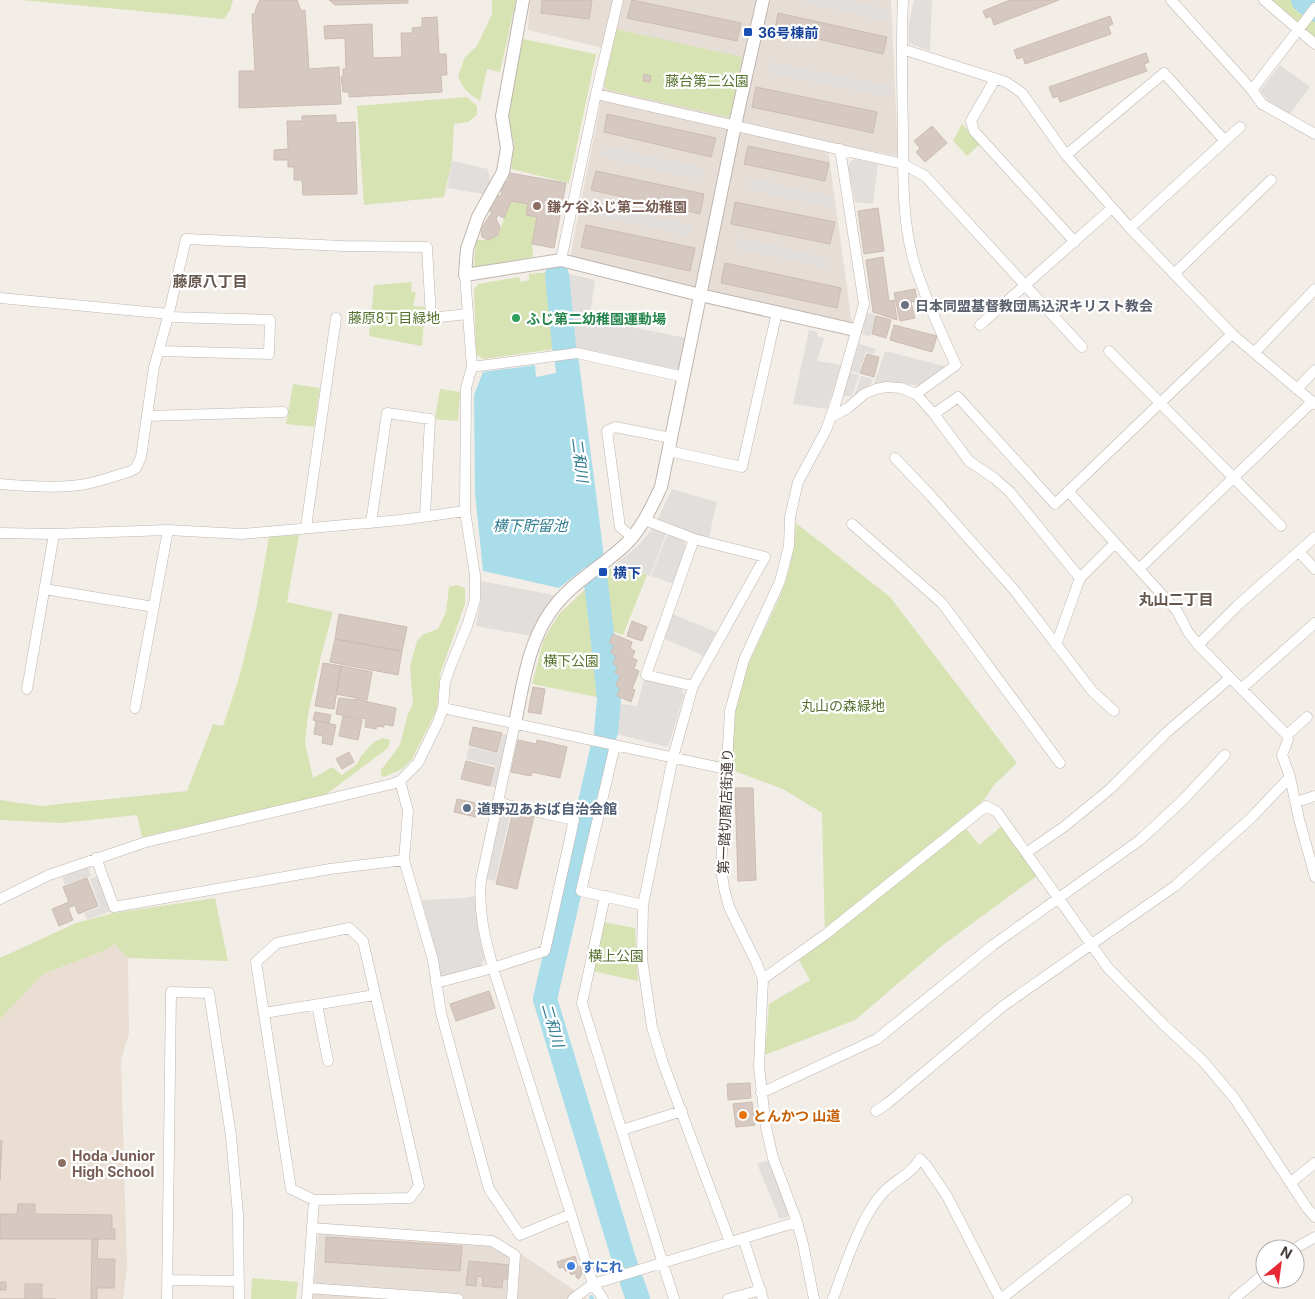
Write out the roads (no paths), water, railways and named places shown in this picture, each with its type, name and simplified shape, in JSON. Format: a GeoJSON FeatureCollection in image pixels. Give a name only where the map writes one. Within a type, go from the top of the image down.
{"type":"FeatureCollection","features":[{"type":"Feature","properties":{"kind":"street"},"geometry":{"type":"LineString","coordinates":[[0,899],[49,875],[146,842],[337,798],[400,781],[418,763],[443,708],[446,682],[451,665],[467,626],[475,600],[475,575],[465,511],[466,388],[472,367],[465,275],[467,249],[478,217],[503,172],[507,148],[502,116],[523,0]]}},
{"type":"Feature","properties":{"kind":"street"},"geometry":{"type":"LineString","coordinates":[[561,260],[618,0]]}},
{"type":"Feature","properties":{"kind":"street"},"geometry":{"type":"LineString","coordinates":[[603,1299],[593,1284],[493,968],[482,927],[480,896],[484,862],[536,636],[557,602],[632,537],[645,520],[662,487],[735,125],[763,0]]}},
{"type":"Feature","properties":{"kind":"street"},"geometry":{"type":"LineString","coordinates":[[903,0],[903,164],[905,210],[913,257],[935,319],[956,366],[916,394]]}},
{"type":"Feature","properties":{"kind":"street"},"geometry":{"type":"LineString","coordinates":[[1171,0],[1252,90],[1262,104],[1315,134]]}},
{"type":"Feature","properties":{"kind":"street"},"geometry":{"type":"LineString","coordinates":[[1264,0],[1315,44]]}},
{"type":"Feature","properties":{"kind":"street"},"geometry":{"type":"LineString","coordinates":[[1252,90],[1313,11]]}},
{"type":"Feature","properties":{"kind":"street"},"geometry":{"type":"LineString","coordinates":[[902,49],[995,79],[1013,86],[1022,93],[1066,155],[1130,228],[1232,334],[1314,403],[1140,568]]}},
{"type":"Feature","properties":{"kind":"street"},"geometry":{"type":"LineString","coordinates":[[1066,155],[1164,73],[1225,141]]}},
{"type":"Feature","properties":{"kind":"street"},"geometry":{"type":"LineString","coordinates":[[995,79],[971,121],[974,131],[1075,242]]}},
{"type":"Feature","properties":{"kind":"street"},"geometry":{"type":"LineString","coordinates":[[596,94],[903,164],[925,176],[1082,347]]}},
{"type":"Feature","properties":{"kind":"street"},"geometry":{"type":"LineString","coordinates":[[1130,228],[1240,127]]}},
{"type":"Feature","properties":{"kind":"street","name":"第一踏切商店街通り"},"geometry":{"type":"LineString","coordinates":[[814,1299],[797,1222],[769,1142],[761,1093],[759,1067],[763,978],[729,907],[721,868],[730,712],[736,683],[744,660],[786,565],[790,517],[798,482],[826,430],[864,304],[840,149]]}},
{"type":"Feature","properties":{"kind":"street"},"geometry":{"type":"LineString","coordinates":[[1174,274],[1271,180]]}},
{"type":"Feature","properties":{"kind":"street"},"geometry":{"type":"LineString","coordinates":[[980,325],[1112,208]]}},
{"type":"Feature","properties":{"kind":"street"},"geometry":{"type":"LineString","coordinates":[[0,484],[42,487],[71,486],[91,483],[136,468],[141,457],[154,367],[169,315],[186,239],[343,246],[427,247],[431,318],[467,314]]}},
{"type":"Feature","properties":{"kind":"street"},"geometry":{"type":"LineString","coordinates":[[465,275],[561,260],[700,295],[855,330]]}},
{"type":"Feature","properties":{"kind":"street"},"geometry":{"type":"LineString","coordinates":[[1255,352],[1315,289]]}},
{"type":"Feature","properties":{"kind":"street"},"geometry":{"type":"LineString","coordinates":[[0,298],[169,315],[270,320],[269,354],[160,351]]}},
{"type":"Feature","properties":{"kind":"street"},"geometry":{"type":"LineString","coordinates":[[668,451],[742,467],[777,312]]}},
{"type":"Feature","properties":{"kind":"street"},"geometry":{"type":"LineString","coordinates":[[306,527],[336,318]]}},
{"type":"Feature","properties":{"kind":"street"},"geometry":{"type":"LineString","coordinates":[[934,414],[958,397],[1055,504],[1232,334]]}},
{"type":"Feature","properties":{"kind":"street"},"geometry":{"type":"LineString","coordinates":[[1109,351],[1281,526]]}},
{"type":"Feature","properties":{"kind":"street"},"geometry":{"type":"LineString","coordinates":[[472,367],[577,354],[684,377]]}},
{"type":"Feature","properties":{"kind":"street"},"geometry":{"type":"LineString","coordinates":[[1297,389],[1315,370]]}},
{"type":"Feature","properties":{"kind":"street"},"geometry":{"type":"LineString","coordinates":[[831,416],[848,408],[864,394],[876,389],[886,387],[901,388],[916,394],[934,414],[969,461],[1010,492],[1080,578]]}},
{"type":"Feature","properties":{"kind":"street"},"geometry":{"type":"LineString","coordinates":[[146,416],[283,412]]}},
{"type":"Feature","properties":{"kind":"street"},"geometry":{"type":"LineString","coordinates":[[371,522],[387,413],[430,419],[425,516]]}},
{"type":"Feature","properties":{"kind":"street"},"geometry":{"type":"LineString","coordinates":[[632,537],[620,527],[607,431],[615,427],[671,438]]}},
{"type":"Feature","properties":{"kind":"street"},"geometry":{"type":"LineString","coordinates":[[895,458],[949,515],[1016,591],[1093,692],[1114,711]]}},
{"type":"Feature","properties":{"kind":"street"},"geometry":{"type":"LineString","coordinates":[[1068,491],[1140,568],[1177,611],[1198,645],[1287,734],[1288,740],[1282,755],[1290,777],[1315,877]]}},
{"type":"Feature","properties":{"kind":"street"},"geometry":{"type":"LineString","coordinates":[[0,533],[54,534],[168,530],[242,534],[465,511]]}},
{"type":"Feature","properties":{"kind":"street"},"geometry":{"type":"LineString","coordinates":[[645,520],[694,539],[765,557],[693,686],[673,758],[643,905],[642,960],[652,1026],[663,1063],[730,1242]]}},
{"type":"Feature","properties":{"kind":"street"},"geometry":{"type":"LineString","coordinates":[[852,524],[942,603],[1060,763]]}},
{"type":"Feature","properties":{"kind":"street"},"geometry":{"type":"LineString","coordinates":[[135,708],[168,530]]}},
{"type":"Feature","properties":{"kind":"street"},"geometry":{"type":"LineString","coordinates":[[27,689],[54,534]]}},
{"type":"Feature","properties":{"kind":"street"},"geometry":{"type":"LineString","coordinates":[[1198,645],[1238,605],[1315,538]]}},
{"type":"Feature","properties":{"kind":"street"},"geometry":{"type":"LineString","coordinates":[[693,686],[646,675],[694,539]]}},
{"type":"Feature","properties":{"kind":"street"},"geometry":{"type":"LineString","coordinates":[[1056,645],[1080,578],[1115,543]]}},
{"type":"Feature","properties":{"kind":"street"},"geometry":{"type":"LineString","coordinates":[[1299,552],[1315,569]]}},
{"type":"Feature","properties":{"kind":"street"},"geometry":{"type":"LineString","coordinates":[[44,589],[154,607]]}},
{"type":"Feature","properties":{"kind":"street"},"geometry":{"type":"LineString","coordinates":[[1241,689],[1315,622]]}},
{"type":"Feature","properties":{"kind":"street"},"geometry":{"type":"LineString","coordinates":[[1026,853],[1065,826],[1110,789],[1166,733],[1230,678]]}},
{"type":"Feature","properties":{"kind":"street"},"geometry":{"type":"LineString","coordinates":[[443,708],[726,769]]}},
{"type":"Feature","properties":{"kind":"street"},"geometry":{"type":"LineString","coordinates":[[1287,734],[1307,717]]}},
{"type":"Feature","properties":{"kind":"street"},"geometry":{"type":"LineString","coordinates":[[613,744],[581,891],[643,905]]}},
{"type":"Feature","properties":{"kind":"street"},"geometry":{"type":"LineString","coordinates":[[761,1093],[877,1039],[993,945],[1140,840],[1183,800],[1225,755]]}},
{"type":"Feature","properties":{"kind":"street"},"geometry":{"type":"LineString","coordinates":[[876,1111],[1003,1006],[1175,886],[1250,819],[1290,777]]}},
{"type":"Feature","properties":{"kind":"street"},"geometry":{"type":"LineString","coordinates":[[400,781],[408,811],[404,860],[433,960],[441,1013],[489,1190],[520,1235],[571,1214]]}},
{"type":"Feature","properties":{"kind":"street"},"geometry":{"type":"LineString","coordinates":[[1296,802],[1315,796]]}},
{"type":"Feature","properties":{"kind":"street"},"geometry":{"type":"LineString","coordinates":[[436,983],[493,968],[545,951],[574,820],[499,802]]}},
{"type":"Feature","properties":{"kind":"street"},"geometry":{"type":"LineString","coordinates":[[763,978],[826,934],[986,806],[997,812],[1108,968],[1164,1025],[1203,1061],[1235,1099],[1290,1183],[1315,1217]]}},
{"type":"Feature","properties":{"kind":"street"},"geometry":{"type":"LineString","coordinates":[[96,858],[114,907],[330,869],[404,860]]}},
{"type":"Feature","properties":{"kind":"street"},"geometry":{"type":"LineString","coordinates":[[605,896],[582,1003],[674,1299]]}},
{"type":"Feature","properties":{"kind":"street"},"geometry":{"type":"LineString","coordinates":[[349,928],[363,941],[376,995],[419,1186],[410,1198],[314,1200],[291,1190],[256,962],[277,943],[349,928]]}},
{"type":"Feature","properties":{"kind":"street"},"geometry":{"type":"LineString","coordinates":[[167,1299],[171,992],[209,993],[231,1136],[238,1215],[239,1299]]}},
{"type":"Feature","properties":{"kind":"street"},"geometry":{"type":"LineString","coordinates":[[264,1013],[376,995]]}},
{"type":"Feature","properties":{"kind":"street"},"geometry":{"type":"LineString","coordinates":[[317,1004],[328,1061]]}},
{"type":"Feature","properties":{"kind":"street"},"geometry":{"type":"LineString","coordinates":[[622,1130],[682,1111]]}},
{"type":"Feature","properties":{"kind":"street"},"geometry":{"type":"LineString","coordinates":[[832,1299],[845,1266],[875,1203],[889,1186],[914,1170],[920,1159],[947,1196],[1001,1299],[1127,1200]]}},
{"type":"Feature","properties":{"kind":"street"},"geometry":{"type":"LineString","coordinates":[[1290,1183],[1315,1163]]}},
{"type":"Feature","properties":{"kind":"street"},"geometry":{"type":"LineString","coordinates":[[314,1200],[308,1294],[458,1299]]}},
{"type":"Feature","properties":{"kind":"street"},"geometry":{"type":"LineString","coordinates":[[573,1299],[593,1284],[797,1222]]}},
{"type":"Feature","properties":{"kind":"street"},"geometry":{"type":"LineString","coordinates":[[312,1228],[492,1241],[516,1255],[512,1299]]}},
{"type":"Feature","properties":{"kind":"street"},"geometry":{"type":"LineString","coordinates":[[728,1299],[762,1294],[743,1238]]}},
{"type":"Feature","properties":{"kind":"street"},"geometry":{"type":"LineString","coordinates":[[166,1280],[239,1281]]}},
{"type":"Feature","properties":{"kind":"street"},"geometry":{"type":"LineString","coordinates":[[1234,1299],[1255,1281]]}},
{"type":"Feature","properties":{"kind":"water","name":"横下貯留池"},"geometry":{"type":"Polygon","coordinates":[[[535,365],[536,377],[561,372],[588,565],[559,588],[483,571],[475,493],[474,395],[483,372],[535,365]]]}},
{"type":"Feature","properties":{"kind":"waterway"},"geometry":{"type":"LineString","coordinates":[[1303,0],[1315,10]]}},
{"type":"Feature","properties":{"kind":"waterway","name":"二和川"},"geometry":{"type":"LineString","coordinates":[[557,275],[564,346]]}},
{"type":"Feature","properties":{"kind":"waterway","name":"二和川"},"geometry":{"type":"LineString","coordinates":[[567,363],[592,557]]}},
{"type":"Feature","properties":{"kind":"waterway","name":"二和川"},"geometry":{"type":"LineString","coordinates":[[596,583],[600,617]]}},
{"type":"Feature","properties":{"kind":"waterway","name":"二和川"},"geometry":{"type":"LineString","coordinates":[[601,624],[609,699],[606,732]]}},
{"type":"Feature","properties":{"kind":"waterway","name":"二和川"},"geometry":{"type":"LineString","coordinates":[[602,750],[545,999],[626,1266]]}},
{"type":"Feature","properties":{"kind":"waterway","name":"二和川"},"geometry":{"type":"LineString","coordinates":[[632,1282],[638,1299]]}},
{"type":"Feature","properties":{"kind":"place","name":"36号棟前"},"geometry":{"type":"Point","coordinates":[748,32]}},
{"type":"Feature","properties":{"kind":"place","name":"鎌ケ谷ふじ第二幼稚園"},"geometry":{"type":"Point","coordinates":[537,206]}},
{"type":"Feature","properties":{"kind":"place","name":"日本同盟基督教団馬込沢キリスト教会"},"geometry":{"type":"Point","coordinates":[905,305]}},
{"type":"Feature","properties":{"kind":"place","name":"ふじ第二幼稚園運動場"},"geometry":{"type":"Point","coordinates":[516,318]}},
{"type":"Feature","properties":{"kind":"place","name":"横下"},"geometry":{"type":"Point","coordinates":[603,572]}},
{"type":"Feature","properties":{"kind":"place","name":"道野辺あおば自治会館"},"geometry":{"type":"Point","coordinates":[467,808]}},
{"type":"Feature","properties":{"kind":"place","name":"とんかつ 山道"},"geometry":{"type":"Point","coordinates":[743,1115]}},
{"type":"Feature","properties":{"kind":"place","name":"Hoda Junior High School"},"geometry":{"type":"Point","coordinates":[62,1163]}},
{"type":"Feature","properties":{"kind":"place","name":"すにれ"},"geometry":{"type":"Point","coordinates":[571,1266]}},
{"type":"Feature","properties":{"kind":"district","name":"藤原八丁目"},"geometry":{"type":"Point","coordinates":[210,281]}},
{"type":"Feature","properties":{"kind":"district","name":"丸山二丁目"},"geometry":{"type":"Point","coordinates":[1176,599]}},
{"type":"Feature","properties":{"kind":"park label","name":"藤台第二公園"},"geometry":{"type":"Point","coordinates":[707,80]}},
{"type":"Feature","properties":{"kind":"park label","name":"藤原8丁目緑地"},"geometry":{"type":"Point","coordinates":[394,317]}},
{"type":"Feature","properties":{"kind":"park label","name":"横下公園"},"geometry":{"type":"Point","coordinates":[571,660]}},
{"type":"Feature","properties":{"kind":"park label","name":"丸山の森緑地"},"geometry":{"type":"Point","coordinates":[843,705]}},
{"type":"Feature","properties":{"kind":"park label","name":"横上公園"},"geometry":{"type":"Point","coordinates":[616,955]}}]}
